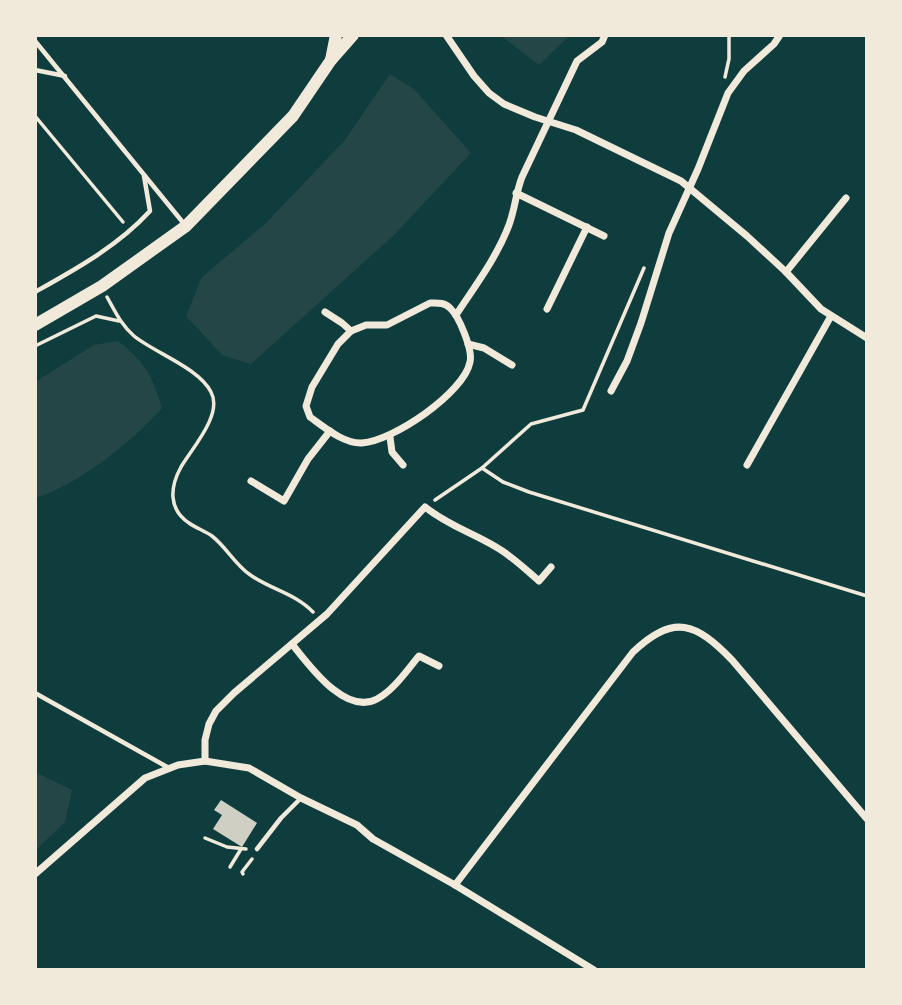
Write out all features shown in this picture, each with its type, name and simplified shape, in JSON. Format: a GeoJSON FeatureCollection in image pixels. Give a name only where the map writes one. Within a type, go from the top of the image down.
{"type":"FeatureCollection","features":[{"type":"Feature","properties":{"kind":"street"},"geometry":{"type":"LineString","coordinates":[[331,60],[335,35]]}},
{"type":"Feature","properties":{"kind":"street"},"geometry":{"type":"LineString","coordinates":[[35,325],[102,286],[186,226],[293,116],[331,60],[353,35]]}},
{"type":"Feature","properties":{"kind":"street"},"geometry":{"type":"LineString","coordinates":[[446,35],[474,76],[489,93],[504,104],[576,130],[681,181],[786,272],[811,300],[867,338]]}},
{"type":"Feature","properties":{"kind":"street"},"geometry":{"type":"LineString","coordinates":[[456,315],[499,247],[510,222],[516,193],[577,61],[602,42],[605,35]]}},
{"type":"Feature","properties":{"kind":"street"},"geometry":{"type":"LineString","coordinates":[[611,391],[632,348],[669,233],[728,93],[744,71],[774,44],[780,35]]}},
{"type":"Feature","properties":{"kind":"street"},"geometry":{"type":"LineString","coordinates":[[516,193],[604,236]]}},
{"type":"Feature","properties":{"kind":"street"},"geometry":{"type":"LineString","coordinates":[[786,272],[846,198]]}},
{"type":"Feature","properties":{"kind":"street"},"geometry":{"type":"LineString","coordinates":[[547,309],[587,227]]}},
{"type":"Feature","properties":{"kind":"street"},"geometry":{"type":"LineString","coordinates":[[429,303],[441,303],[449,306],[456,315],[468,344],[471,361],[453,390],[390,437],[360,443],[347,440],[310,417],[306,406],[312,387],[338,344],[351,331],[366,325],[387,324],[429,303]]}},
{"type":"Feature","properties":{"kind":"street"},"geometry":{"type":"LineString","coordinates":[[325,312],[351,331]]}},
{"type":"Feature","properties":{"kind":"street"},"geometry":{"type":"LineString","coordinates":[[747,464],[831,316]]}},
{"type":"Feature","properties":{"kind":"street"},"geometry":{"type":"LineString","coordinates":[[468,344],[484,348],[512,365]]}},
{"type":"Feature","properties":{"kind":"street"},"geometry":{"type":"LineString","coordinates":[[251,481],[284,501],[308,459],[330,430]]}},
{"type":"Feature","properties":{"kind":"street"},"geometry":{"type":"LineString","coordinates":[[390,437],[392,452],[402,465]]}},
{"type":"Feature","properties":{"kind":"street"},"geometry":{"type":"LineString","coordinates":[[205,761],[205,740],[216,711],[320,620],[425,507],[445,522],[502,551],[539,581],[551,566]]}},
{"type":"Feature","properties":{"kind":"street"},"geometry":{"type":"LineString","coordinates":[[455,885],[633,652],[648,638],[663,630],[681,626],[710,638],[732,660],[867,819]]}},
{"type":"Feature","properties":{"kind":"street"},"geometry":{"type":"LineString","coordinates":[[292,644],[316,674],[334,689],[352,700],[366,703],[385,692],[419,656],[439,666]]}},
{"type":"Feature","properties":{"kind":"street"},"geometry":{"type":"LineString","coordinates":[[35,874],[145,778],[170,768],[205,761],[249,768],[357,825],[373,839],[455,885],[594,970]]}},
{"type":"Feature","properties":{"kind":"lane"},"geometry":{"type":"LineString","coordinates":[[35,41],[186,226]]}},
{"type":"Feature","properties":{"kind":"lane"},"geometry":{"type":"LineString","coordinates":[[35,70],[65,76]]}},
{"type":"Feature","properties":{"kind":"lane"},"geometry":{"type":"LineString","coordinates":[[35,292],[99,254],[131,231],[150,211],[144,175]]}},
{"type":"Feature","properties":{"kind":"lane"},"geometry":{"type":"LineString","coordinates":[[35,693],[170,768]]}},
{"type":"Feature","properties":{"kind":"lane"},"geometry":{"type":"LineString","coordinates":[[257,849],[281,818],[302,798]]}},
{"type":"Feature","properties":{"kind":"path"},"geometry":{"type":"LineString","coordinates":[[723,84],[729,59],[729,35]]}},
{"type":"Feature","properties":{"kind":"path"},"geometry":{"type":"LineString","coordinates":[[35,116],[131,231]]}},
{"type":"Feature","properties":{"kind":"path"},"geometry":{"type":"LineString","coordinates":[[425,507],[482,468],[531,424],[583,410],[648,257]]}},
{"type":"Feature","properties":{"kind":"path"},"geometry":{"type":"LineString","coordinates":[[102,286],[119,321],[133,335],[197,376],[213,395],[213,414],[174,484],[173,504],[178,513],[227,549],[247,572],[293,597],[320,620]]}},
{"type":"Feature","properties":{"kind":"path"},"geometry":{"type":"LineString","coordinates":[[35,346],[96,316],[119,321]]}},
{"type":"Feature","properties":{"kind":"path"},"geometry":{"type":"LineString","coordinates":[[482,468],[496,478],[529,492],[867,596]]}},
{"type":"Feature","properties":{"kind":"path"},"geometry":{"type":"LineString","coordinates":[[205,838],[227,847],[257,849],[243,874]]}},
{"type":"Feature","properties":{"kind":"path"},"geometry":{"type":"LineString","coordinates":[[230,867],[241,849]]}},
{"type":"Feature","properties":{"kind":"shaded area"},"geometry":{"type":"Polygon","coordinates":[[[500,35],[570,35],[539,65],[500,35]]]}},
{"type":"Feature","properties":{"kind":"shaded area"},"geometry":{"type":"Polygon","coordinates":[[[390,74],[414,89],[471,153],[394,235],[251,364],[222,355],[186,316],[202,277],[265,224],[345,140],[390,74]]]}},
{"type":"Feature","properties":{"kind":"shaded area"},"geometry":{"type":"Polygon","coordinates":[[[118,341],[146,370],[162,408],[136,435],[103,461],[69,483],[35,498],[35,382],[94,345],[118,341]]]}},
{"type":"Feature","properties":{"kind":"shaded area"},"geometry":{"type":"Polygon","coordinates":[[[35,772],[72,790],[65,822],[35,851],[35,772]]]}},
{"type":"Feature","properties":{"kind":"building"},"geometry":{"type":"Polygon","coordinates":[[[221,800],[257,823],[242,847],[213,829],[222,815],[214,810],[221,800]]]}}]}
